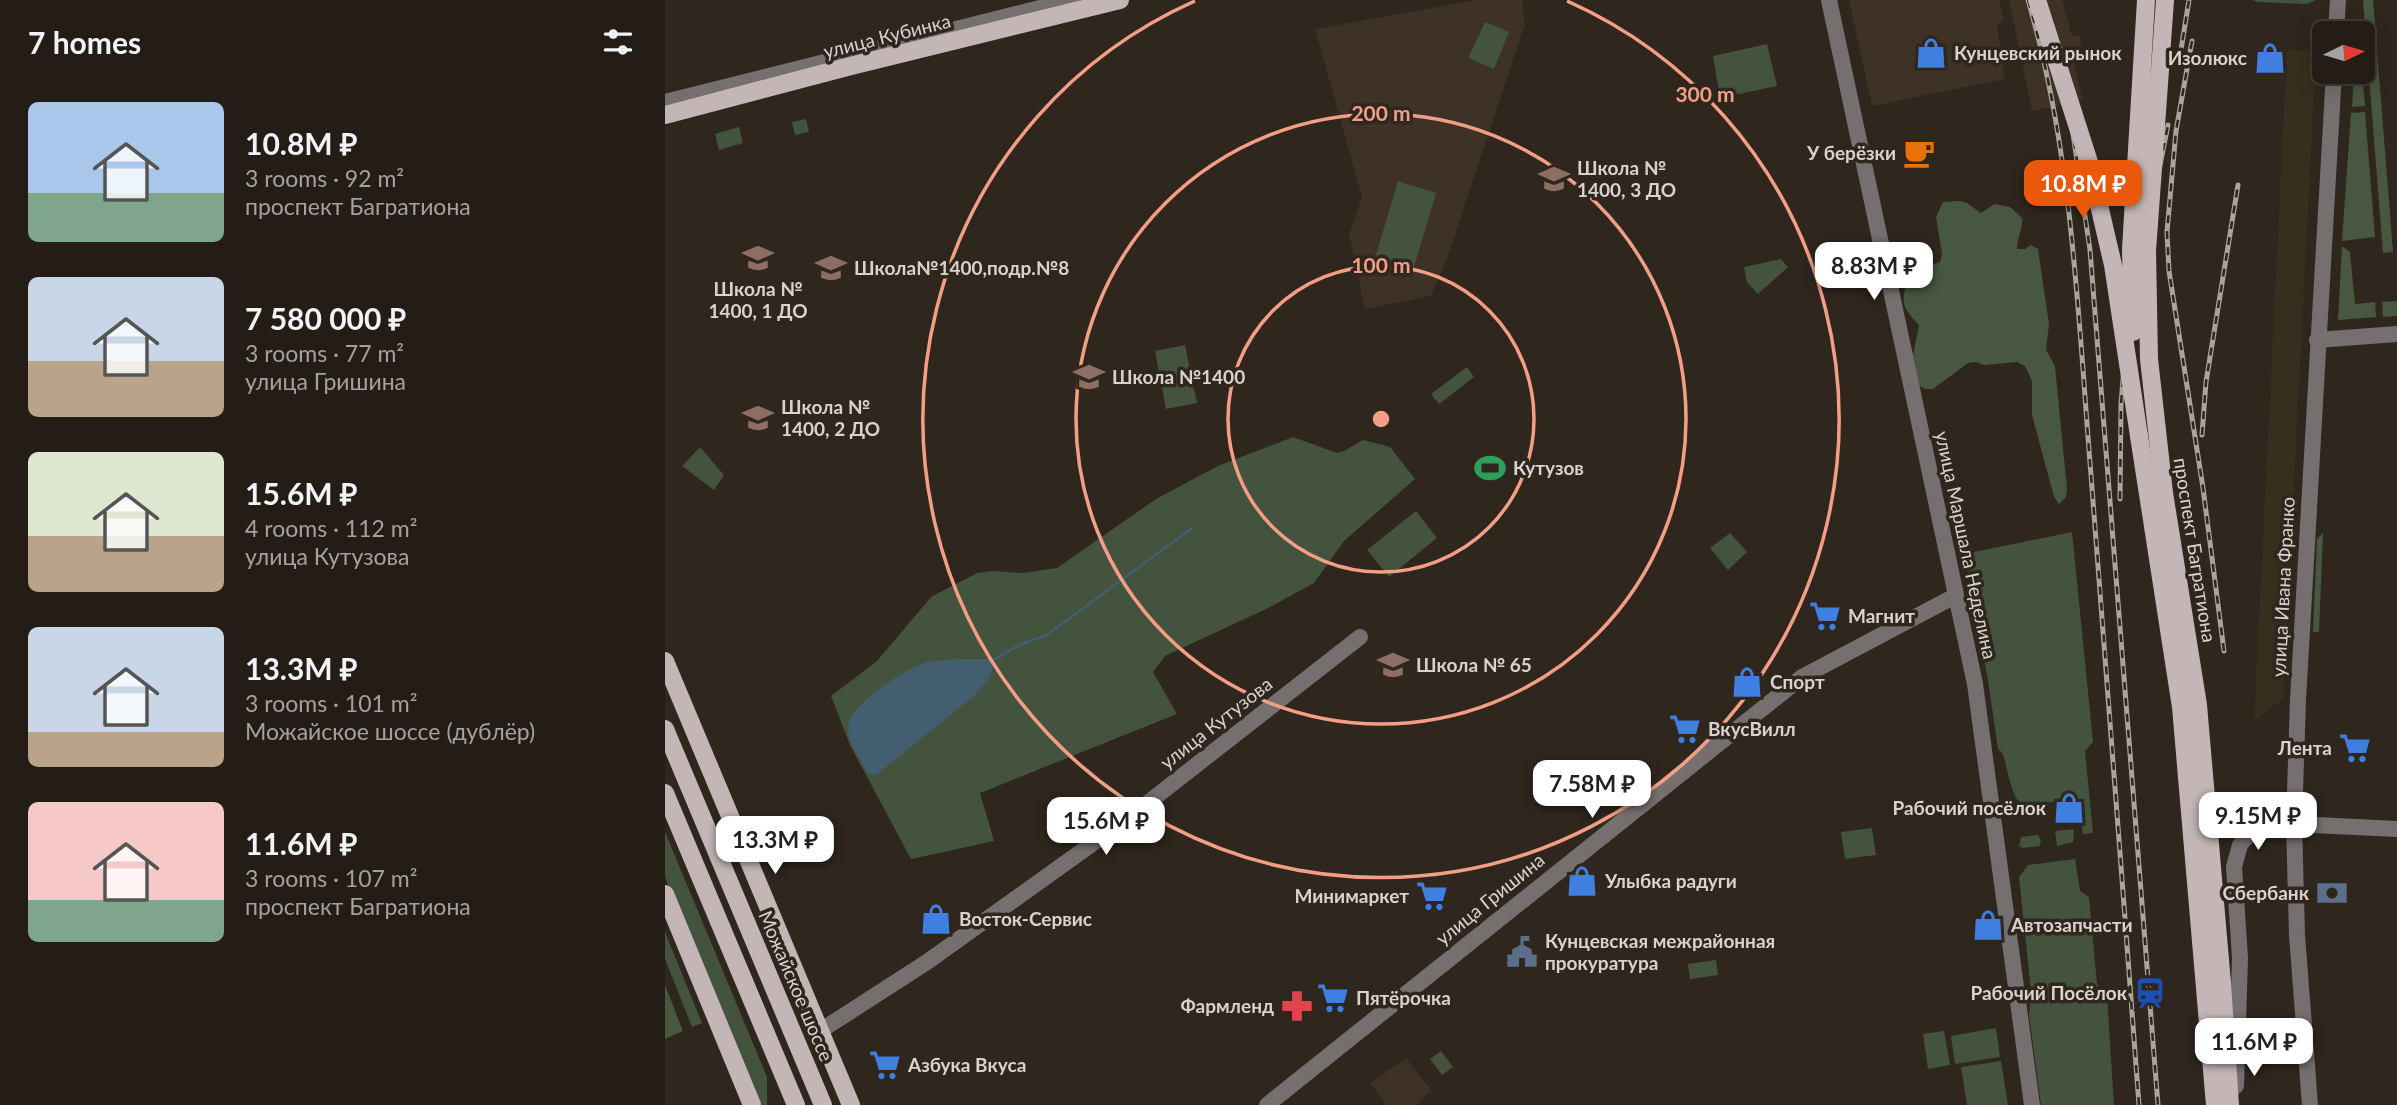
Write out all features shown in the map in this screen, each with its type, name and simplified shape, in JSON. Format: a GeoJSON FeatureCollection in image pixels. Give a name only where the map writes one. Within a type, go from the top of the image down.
{"type":"FeatureCollection","features":[{"type":"Feature","properties":{"kind":"main road","name":"улица Кубинка"},"geometry":{"type":"LineString","coordinates":[[665,115],[1120,0]]}},
{"type":"Feature","properties":{"kind":"main road"},"geometry":{"type":"LineString","coordinates":[[2037,0],[2089,162],[2113,265],[2139,436]]}},
{"type":"Feature","properties":{"kind":"main road","name":"проспект Багратиона"},"geometry":{"type":"LineString","coordinates":[[2146,0],[2131,249],[2133,360],[2139,436],[2181,707],[2214,984],[2233,1105]]}},
{"type":"Feature","properties":{"kind":"main road","name":"проспект Багратиона"},"geometry":{"type":"LineString","coordinates":[[2165,0],[2147,251],[2149,359],[2164,493],[2198,705],[2214,984],[2215,1105]]}},
{"type":"Feature","properties":{"kind":"main road"},"geometry":{"type":"LineString","coordinates":[[665,661],[851,1105]]}},
{"type":"Feature","properties":{"kind":"main road","name":"Можайское шоссе"},"geometry":{"type":"LineString","coordinates":[[665,729],[823,1105]]}},
{"type":"Feature","properties":{"kind":"main road"},"geometry":{"type":"LineString","coordinates":[[665,793],[796,1105]]}},
{"type":"Feature","properties":{"kind":"main road"},"geometry":{"type":"LineString","coordinates":[[665,894],[752,1105]]}},
{"type":"Feature","properties":{"kind":"street"},"geometry":{"type":"LineString","coordinates":[[665,102],[1073,0]]}},
{"type":"Feature","properties":{"kind":"street","name":"улица Маршала Неделина"},"geometry":{"type":"LineString","coordinates":[[1829,0],[1975,684],[2032,1105]]}},
{"type":"Feature","properties":{"kind":"street"},"geometry":{"type":"LineString","coordinates":[[2337,21],[2338,0]]}},
{"type":"Feature","properties":{"kind":"street","name":"улица Ивана Франко"},"geometry":{"type":"LineString","coordinates":[[2310,1105],[2297,935],[2294,823],[2317,340],[2333,84]]}},
{"type":"Feature","properties":{"kind":"street"},"geometry":{"type":"LineString","coordinates":[[2317,340],[2397,334]]}},
{"type":"Feature","properties":{"kind":"street","name":"улица Гришина"},"geometry":{"type":"LineString","coordinates":[[1267,1105],[1802,677],[1955,596]]}},
{"type":"Feature","properties":{"kind":"street","name":"улица Кутузова"},"geometry":{"type":"LineString","coordinates":[[820,1031],[926,962],[1131,816],[1360,637]]}},
{"type":"Feature","properties":{"kind":"street"},"geometry":{"type":"LineString","coordinates":[[2233,1105],[2239,958],[2234,884],[2237,853],[2245,839],[2265,825],[2294,823],[2397,829]]}},
{"type":"Feature","properties":{"kind":"shaded area"},"geometry":{"type":"Polygon","coordinates":[[[1476,0],[1522,0],[1525,24],[1449,253],[1431,296],[1365,309],[1349,235],[1362,197],[1315,29],[1476,0]]]}},
{"type":"Feature","properties":{"kind":"shaded area","name":"Кунцевский рынок"},"geometry":{"type":"Polygon","coordinates":[[[1849,0],[1999,0],[2004,19],[1997,27],[2005,79],[1872,106],[1849,0]]]}},
{"type":"Feature","properties":{"kind":"shaded area"},"geometry":{"type":"Polygon","coordinates":[[[2009,0],[2062,0],[2072,36],[2079,35],[2082,47],[2071,50],[2083,101],[2032,111],[2009,0]]]}},
{"type":"Feature","properties":{"kind":"shaded area"},"geometry":{"type":"Polygon","coordinates":[[[2287,50],[2308,51],[2312,53],[2312,84],[2315,84],[2283,699],[2258,718],[2254,718],[2287,50]]]}},
{"type":"Feature","properties":{"kind":"shaded area"},"geometry":{"type":"Polygon","coordinates":[[[1406,1058],[1432,1091],[1419,1101],[1418,1105],[1387,1105],[1370,1083],[1406,1058]]]}},
{"type":"Feature","properties":{"kind":"green space"},"geometry":{"type":"Polygon","coordinates":[[[2252,0],[2316,0],[2307,4],[2252,0]]]}},
{"type":"Feature","properties":{"kind":"green space"},"geometry":{"type":"Polygon","coordinates":[[[2363,0],[2373,0],[2375,21],[2365,21],[2363,0]]]}},
{"type":"Feature","properties":{"kind":"green space"},"geometry":{"type":"Polygon","coordinates":[[[1485,22],[1509,32],[1494,69],[1468,58],[1485,22]]]}},
{"type":"Feature","properties":{"kind":"green space"},"geometry":{"type":"Polygon","coordinates":[[[2375,25],[2393,252],[2383,253],[2370,84],[2375,84],[2375,25]]]}},
{"type":"Feature","properties":{"kind":"green space"},"geometry":{"type":"Polygon","coordinates":[[[1767,44],[1777,86],[1720,98],[1713,56],[1767,44]]]}},
{"type":"Feature","properties":{"kind":"green space"},"geometry":{"type":"Polygon","coordinates":[[[2353,84],[2363,84],[2365,106],[2352,107],[2353,84]]]}},
{"type":"Feature","properties":{"kind":"green space"},"geometry":{"type":"Polygon","coordinates":[[[2365,112],[2375,237],[2342,241],[2351,113],[2365,112]]]}},
{"type":"Feature","properties":{"kind":"green space"},"geometry":{"type":"Polygon","coordinates":[[[806,119],[809,132],[795,135],[792,122],[806,119]]]}},
{"type":"Feature","properties":{"kind":"green space"},"geometry":{"type":"Polygon","coordinates":[[[739,127],[743,143],[719,150],[715,134],[739,127]]]}},
{"type":"Feature","properties":{"kind":"green space"},"geometry":{"type":"Polygon","coordinates":[[[1398,181],[1436,193],[1413,270],[1375,258],[1398,181]]]}},
{"type":"Feature","properties":{"kind":"green space"},"geometry":{"type":"Polygon","coordinates":[[[1960,201],[1981,213],[1994,204],[2010,207],[2022,218],[2017,249],[2025,249],[2031,245],[2038,249],[2049,324],[2046,350],[2055,366],[2067,489],[2066,497],[2059,504],[2054,497],[2032,415],[2032,381],[2025,366],[2017,362],[1984,365],[1968,363],[1933,389],[1918,385],[1913,356],[1919,325],[1905,307],[1905,290],[1909,274],[1916,269],[1940,262],[1942,254],[1936,217],[1943,202],[1960,201]]]}},
{"type":"Feature","properties":{"kind":"green space"},"geometry":{"type":"Polygon","coordinates":[[[2342,246],[2350,252],[2355,304],[2375,302],[2376,317],[2338,320],[2342,246]]]}},
{"type":"Feature","properties":{"kind":"green space"},"geometry":{"type":"Polygon","coordinates":[[[1781,259],[1788,267],[1758,294],[1747,282],[1744,267],[1781,259]]]}},
{"type":"Feature","properties":{"kind":"green space"},"geometry":{"type":"Polygon","coordinates":[[[2397,301],[2397,316],[2383,317],[2382,302],[2397,301]]]}},
{"type":"Feature","properties":{"kind":"green space"},"geometry":{"type":"Polygon","coordinates":[[[1185,345],[1197,403],[1166,409],[1155,351],[1185,345]]]}},
{"type":"Feature","properties":{"kind":"green space"},"geometry":{"type":"Polygon","coordinates":[[[1467,367],[1474,377],[1439,404],[1431,394],[1467,367]]]}},
{"type":"Feature","properties":{"kind":"green space"},"geometry":{"type":"Polygon","coordinates":[[[1293,437],[1337,453],[1363,440],[1390,447],[1415,479],[1344,541],[1314,583],[1268,608],[1165,656],[1153,672],[1177,714],[980,793],[994,841],[911,859],[850,745],[831,696],[877,661],[931,597],[977,573],[1023,573],[1057,568],[1156,499],[1218,466],[1293,437]]]}},
{"type":"Feature","properties":{"kind":"green space"},"geometry":{"type":"Polygon","coordinates":[[[700,447],[724,475],[714,490],[682,466],[700,447]]]}},
{"type":"Feature","properties":{"kind":"green space"},"geometry":{"type":"Polygon","coordinates":[[[1416,511],[1437,538],[1389,577],[1367,550],[1416,511]]]}},
{"type":"Feature","properties":{"kind":"green space"},"geometry":{"type":"Polygon","coordinates":[[[2072,532],[2093,742],[2085,751],[2093,833],[2083,834],[2079,799],[2043,803],[2035,815],[2020,804],[2012,789],[2003,754],[1998,749],[1964,554],[2072,532]]]}},
{"type":"Feature","properties":{"kind":"green space"},"geometry":{"type":"Polygon","coordinates":[[[1730,533],[1747,552],[1728,570],[1710,548],[1730,533]]]}},
{"type":"Feature","properties":{"kind":"green space"},"geometry":{"type":"Polygon","coordinates":[[[2323,533],[2319,632],[2313,632],[2317,539],[2323,533]]]}},
{"type":"Feature","properties":{"kind":"green space"},"geometry":{"type":"Polygon","coordinates":[[[1872,828],[1876,855],[1845,859],[1841,832],[1872,828]]]}},
{"type":"Feature","properties":{"kind":"green space"},"geometry":{"type":"Polygon","coordinates":[[[2074,829],[2073,842],[2057,846],[2055,831],[2074,829]]]}},
{"type":"Feature","properties":{"kind":"green space"},"geometry":{"type":"Polygon","coordinates":[[[665,832],[767,1077],[767,1105],[760,1105],[665,877],[665,832]]]}},
{"type":"Feature","properties":{"kind":"green space"},"geometry":{"type":"Polygon","coordinates":[[[2038,835],[2041,841],[2039,846],[2019,846],[2021,837],[2038,835]]]}},
{"type":"Feature","properties":{"kind":"green space"},"geometry":{"type":"Polygon","coordinates":[[[2075,859],[2080,891],[2089,897],[2097,984],[2107,996],[2114,1105],[2041,1105],[2029,1015],[2031,991],[2019,877],[2028,865],[2075,859]]]}},
{"type":"Feature","properties":{"kind":"green space"},"geometry":{"type":"Polygon","coordinates":[[[665,932],[702,1023],[692,1027],[665,959],[665,932]]]}},
{"type":"Feature","properties":{"kind":"green space"},"geometry":{"type":"Polygon","coordinates":[[[1716,960],[1718,975],[1690,979],[1688,964],[1716,960]]]}},
{"type":"Feature","properties":{"kind":"green space"},"geometry":{"type":"Polygon","coordinates":[[[665,985],[683,1031],[665,1039],[665,985]]]}},
{"type":"Feature","properties":{"kind":"green space"},"geometry":{"type":"Polygon","coordinates":[[[1996,1028],[2000,1057],[1955,1064],[1951,1036],[1996,1028]]]}},
{"type":"Feature","properties":{"kind":"green space"},"geometry":{"type":"Polygon","coordinates":[[[1944,1031],[1950,1065],[1928,1069],[1923,1034],[1944,1031]]]}},
{"type":"Feature","properties":{"kind":"green space"},"geometry":{"type":"Polygon","coordinates":[[[1441,1051],[1453,1067],[1442,1075],[1430,1059],[1441,1051]]]}},
{"type":"Feature","properties":{"kind":"green space"},"geometry":{"type":"Polygon","coordinates":[[[2001,1061],[2008,1105],[1967,1105],[1961,1067],[2001,1061]]]}},
{"type":"Feature","properties":{"kind":"water"},"geometry":{"type":"Polygon","coordinates":[[[995,659],[989,679],[973,697],[876,775],[868,773],[849,735],[850,719],[857,709],[879,689],[918,666],[932,661],[995,659]]]}},
{"type":"Feature","properties":{"kind":"waterway"},"geometry":{"type":"LineString","coordinates":[[995,659],[1019,645],[1047,635],[1192,528]]}},
{"type":"Feature","properties":{"kind":"railway"},"geometry":{"type":"LineString","coordinates":[[2028,0],[2055,117],[2071,236],[2139,1105]]}},
{"type":"Feature","properties":{"kind":"railway"},"geometry":{"type":"LineString","coordinates":[[2043,0],[2071,120],[2090,250],[2158,1105]]}},
{"type":"Feature","properties":{"kind":"railway"},"geometry":{"type":"LineString","coordinates":[[2180,56],[2189,0]]}},
{"type":"Feature","properties":{"kind":"railway"},"geometry":{"type":"LineString","coordinates":[[2192,41],[2176,131],[2167,232],[2169,271],[2203,488],[2224,651]]}},
{"type":"Feature","properties":{"kind":"railway"},"geometry":{"type":"LineString","coordinates":[[2120,499],[2121,404],[2127,332],[2168,125]]}},
{"type":"Feature","properties":{"kind":"railway"},"geometry":{"type":"LineString","coordinates":[[2202,435],[2206,382],[2238,185]]}},
{"type":"Feature","properties":{"kind":"place","name":"Кунцевский рынок"},"geometry":{"type":"Point","coordinates":[1931,53]}},
{"type":"Feature","properties":{"kind":"place","name":"Изолюкс"},"geometry":{"type":"Point","coordinates":[2270,58]}},
{"type":"Feature","properties":{"kind":"place","name":"У берёзки"},"geometry":{"type":"Point","coordinates":[1919,153]}},
{"type":"Feature","properties":{"kind":"place","name":"Школа № 1400, 3 ДО"},"geometry":{"type":"Point","coordinates":[1554,179]}},
{"type":"Feature","properties":{"kind":"place","name":"Школа № 1400, 1 ДО"},"geometry":{"type":"Point","coordinates":[758,258]}},
{"type":"Feature","properties":{"kind":"place","name":"Школа№1400,подр.№8"},"geometry":{"type":"Point","coordinates":[831,268]}},
{"type":"Feature","properties":{"kind":"place","name":"Школа №1400"},"geometry":{"type":"Point","coordinates":[1089,377]}},
{"type":"Feature","properties":{"kind":"place","name":"Школа № 1400, 2 ДО"},"geometry":{"type":"Point","coordinates":[758,418]}},
{"type":"Feature","properties":{"kind":"place","name":"Кутузов"},"geometry":{"type":"Point","coordinates":[1490,468]}},
{"type":"Feature","properties":{"kind":"place","name":"Магнит"},"geometry":{"type":"Point","coordinates":[1825,616]}},
{"type":"Feature","properties":{"kind":"place","name":"Школа № 65"},"geometry":{"type":"Point","coordinates":[1393,665]}},
{"type":"Feature","properties":{"kind":"place","name":"Спорт"},"geometry":{"type":"Point","coordinates":[1747,682]}},
{"type":"Feature","properties":{"kind":"place","name":"ВкусВилл"},"geometry":{"type":"Point","coordinates":[1685,729]}},
{"type":"Feature","properties":{"kind":"place","name":"Лента"},"geometry":{"type":"Point","coordinates":[2355,748]}},
{"type":"Feature","properties":{"kind":"place","name":"Рабочий посёлок"},"geometry":{"type":"Point","coordinates":[2069,808]}},
{"type":"Feature","properties":{"kind":"place","name":"Улыбка радуги"},"geometry":{"type":"Point","coordinates":[1582,881]}},
{"type":"Feature","properties":{"kind":"place","name":"Сбербанк"},"geometry":{"type":"Point","coordinates":[2332,893]}},
{"type":"Feature","properties":{"kind":"place","name":"Минимаркет"},"geometry":{"type":"Point","coordinates":[1432,896]}},
{"type":"Feature","properties":{"kind":"place","name":"Восток-Сервис"},"geometry":{"type":"Point","coordinates":[936,919]}},
{"type":"Feature","properties":{"kind":"place","name":"Автозапчасти"},"geometry":{"type":"Point","coordinates":[1988,925]}},
{"type":"Feature","properties":{"kind":"place","name":"Кунцевская межрайонная прокуратура"},"geometry":{"type":"Point","coordinates":[1522,952]}},
{"type":"Feature","properties":{"kind":"place","name":"Рабочий Посёлок"},"geometry":{"type":"Point","coordinates":[2150,993]}},
{"type":"Feature","properties":{"kind":"place","name":"Пятёрочка"},"geometry":{"type":"Point","coordinates":[1333,998]}},
{"type":"Feature","properties":{"kind":"place","name":"Фармленд"},"geometry":{"type":"Point","coordinates":[1297,1006]}},
{"type":"Feature","properties":{"kind":"place","name":"Азбука Вкуса"},"geometry":{"type":"Point","coordinates":[885,1065]}}]}
